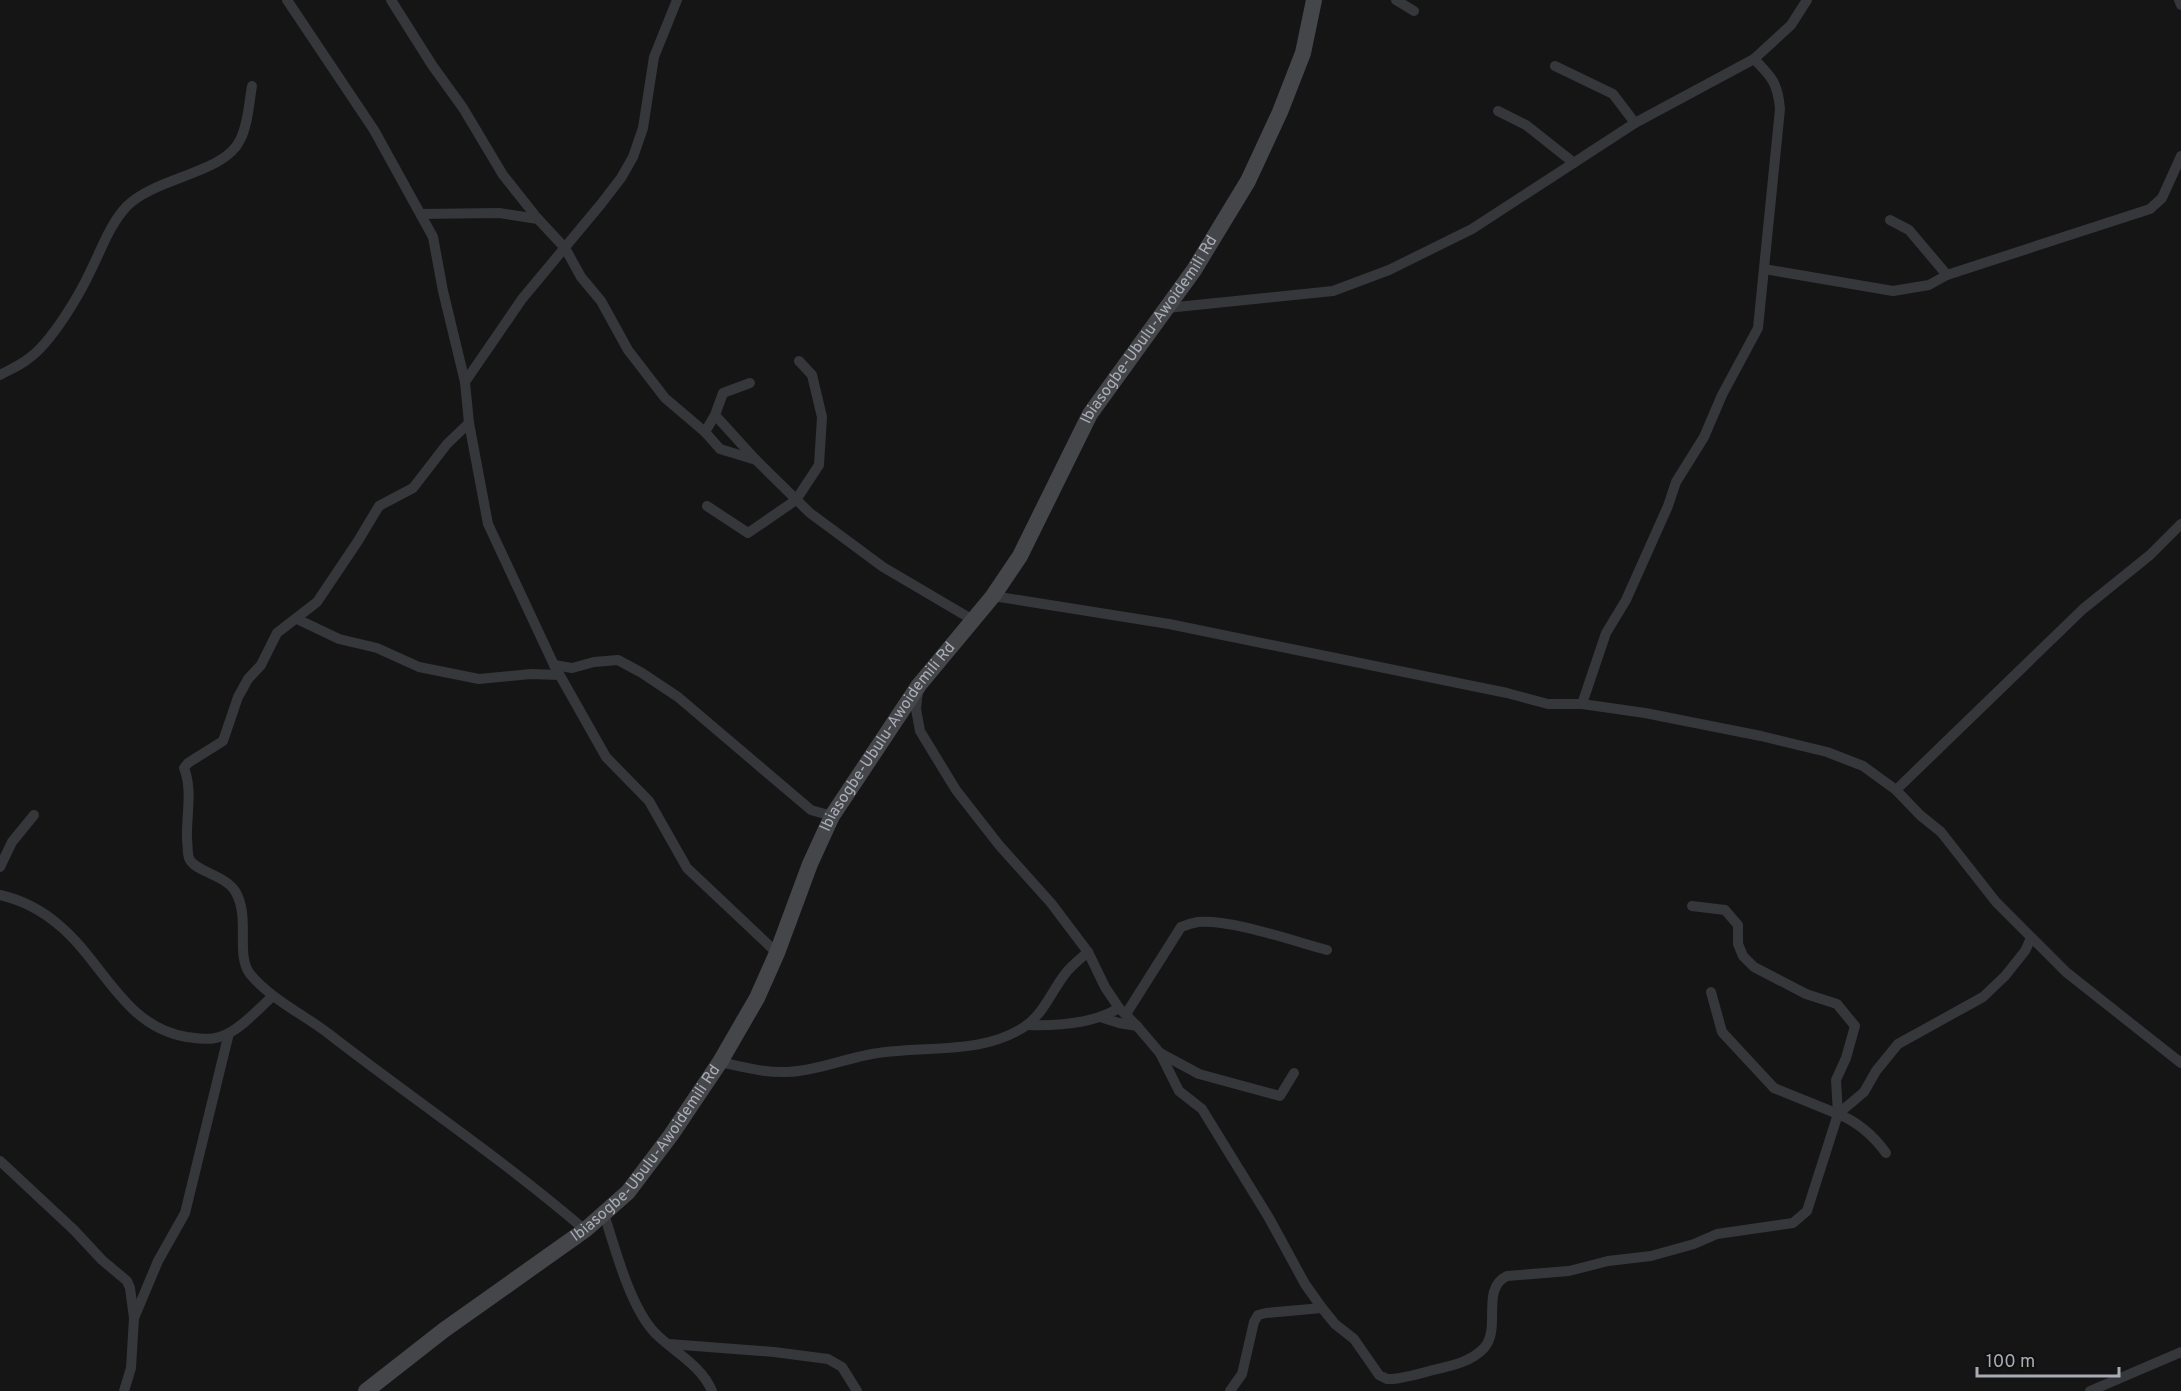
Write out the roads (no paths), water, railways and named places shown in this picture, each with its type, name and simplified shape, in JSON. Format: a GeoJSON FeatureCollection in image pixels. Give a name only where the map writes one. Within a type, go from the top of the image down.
{"type":"FeatureCollection","features":[{"type":"Feature","properties":{"kind":"street"},"geometry":{"type":"LineString","coordinates":[[287,0],[374,130],[434,237],[443,291],[465,382],[469,423],[488,524],[559,675],[606,757],[649,801],[687,868],[777,953]]}},
{"type":"Feature","properties":{"kind":"street"},"geometry":{"type":"LineString","coordinates":[[391,0],[432,65],[463,108],[503,176],[538,219],[566,248],[581,277],[601,301],[628,350],[665,398],[705,432],[720,449],[756,460]]}},
{"type":"Feature","properties":{"kind":"street"},"geometry":{"type":"LineString","coordinates":[[465,382],[522,299],[621,178],[633,157],[643,128],[654,57],[677,0]]}},
{"type":"Feature","properties":{"kind":"street","name":"Ibiasogbe-Ubulu-Awoidemili Rd"},"geometry":{"type":"LineString","coordinates":[[366,1391],[444,1330],[585,1230],[628,1192],[671,1135],[720,1062],[758,998],[832,816],[898,714],[919,685],[993,596],[1020,556],[1090,414],[1194,270],[1248,181],[1280,112],[1303,53],[1314,0]]}},
{"type":"Feature","properties":{"kind":"street"},"geometry":{"type":"LineString","coordinates":[[1396,0],[1414,11]]}},
{"type":"Feature","properties":{"kind":"street"},"geometry":{"type":"LineString","coordinates":[[1167,308],[1333,291],[1389,270],[1472,229],[1635,123],[1754,59],[1791,25],[1806,0]]}},
{"type":"Feature","properties":{"kind":"street"},"geometry":{"type":"LineString","coordinates":[[2179,0],[2181,5]]}},
{"type":"Feature","properties":{"kind":"street"},"geometry":{"type":"LineString","coordinates":[[1582,704],[1606,633],[1626,600],[1668,506],[1676,482],[1704,437],[1722,396],[1758,328],[1780,109],[1779,92],[1772,76],[1754,59]]}},
{"type":"Feature","properties":{"kind":"street"},"geometry":{"type":"LineString","coordinates":[[1555,66],[1613,94],[1635,123]]}},
{"type":"Feature","properties":{"kind":"street"},"geometry":{"type":"LineString","coordinates":[[0,375],[28,359],[43,345],[80,293],[112,226],[130,203],[154,188],[222,159],[237,145],[241,140],[252,86]]}},
{"type":"Feature","properties":{"kind":"street"},"geometry":{"type":"LineString","coordinates":[[1497,111],[1526,125],[1574,163]]}},
{"type":"Feature","properties":{"kind":"street"},"geometry":{"type":"LineString","coordinates":[[1764,269],[1893,291],[1929,285],[1947,275],[2150,209],[2162,198],[2181,156]]}},
{"type":"Feature","properties":{"kind":"street"},"geometry":{"type":"LineString","coordinates":[[421,214],[499,213],[538,219]]}},
{"type":"Feature","properties":{"kind":"street"},"geometry":{"type":"LineString","coordinates":[[1890,220],[1909,230],[1947,275]]}},
{"type":"Feature","properties":{"kind":"street"},"geometry":{"type":"LineString","coordinates":[[707,506],[748,533],[796,500],[819,465],[822,417],[812,375],[799,361]]}},
{"type":"Feature","properties":{"kind":"street"},"geometry":{"type":"LineString","coordinates":[[705,432],[715,415],[723,393],[750,383]]}},
{"type":"Feature","properties":{"kind":"street"},"geometry":{"type":"LineString","coordinates":[[715,415],[756,460],[810,513],[883,567],[974,620]]}},
{"type":"Feature","properties":{"kind":"street"},"geometry":{"type":"LineString","coordinates":[[469,423],[447,444],[413,488],[378,506],[358,541],[317,602],[278,633],[261,665],[248,679],[238,697],[223,741],[188,763],[184,768],[189,780],[190,791],[187,824],[188,857],[192,865],[220,878],[233,888],[239,898],[243,913],[245,964],[249,972],[273,996],[326,1031],[381,1074],[445,1119],[585,1230]]}},
{"type":"Feature","properties":{"kind":"street"},"geometry":{"type":"LineString","coordinates":[[1896,790],[2083,609],[2151,555],[2181,524]]}},
{"type":"Feature","properties":{"kind":"street"},"geometry":{"type":"LineString","coordinates":[[993,596],[1169,624],[1507,693],[1548,704],[1582,704],[1644,713],[1815,748],[1863,766],[1896,790],[1920,815],[1941,832],[1996,902],[2066,972],[2181,1063]]}},
{"type":"Feature","properties":{"kind":"street"},"geometry":{"type":"LineString","coordinates":[[297,619],[339,639],[377,648],[419,667],[479,679],[531,674],[559,675]]}},
{"type":"Feature","properties":{"kind":"street"},"geometry":{"type":"LineString","coordinates":[[554,665],[572,668],[594,662],[618,660],[642,673],[678,697],[811,810],[832,816]]}},
{"type":"Feature","properties":{"kind":"street"},"geometry":{"type":"LineString","coordinates":[[919,685],[915,709],[919,725]]}},
{"type":"Feature","properties":{"kind":"street"},"geometry":{"type":"LineString","coordinates":[[898,714],[914,720],[919,725],[952,783],[973,812],[1028,879],[1051,903],[1088,952],[1105,987],[1122,1011],[1160,1053],[1179,1091],[1202,1109],[1274,1227],[1305,1284],[1322,1308],[1335,1324],[1354,1339],[1373,1368],[1384,1378],[1392,1380],[1456,1365],[1485,1347],[1490,1337],[1495,1288],[1501,1279],[1507,1276],[1569,1271],[1608,1262],[1642,1258],[1694,1244],[1717,1234],[1783,1226],[1797,1221],[1807,1211],[1838,1114],[1836,1080],[1846,1058],[1855,1026],[1837,1004],[1806,994],[1754,967],[1743,956],[1738,944],[1738,925],[1725,910],[1692,906]]}},
{"type":"Feature","properties":{"kind":"street"},"geometry":{"type":"LineString","coordinates":[[0,867],[12,842],[34,814]]}},
{"type":"Feature","properties":{"kind":"street"},"geometry":{"type":"LineString","coordinates":[[0,894],[34,908],[61,927],[90,958],[115,992],[138,1015],[156,1028],[181,1036],[209,1040],[229,1033],[273,996]]}},
{"type":"Feature","properties":{"kind":"street"},"geometry":{"type":"LineString","coordinates":[[1027,1025],[1047,1026],[1122,1011],[1180,927],[1197,922],[1242,927],[1327,950]]}},
{"type":"Feature","properties":{"kind":"street"},"geometry":{"type":"LineString","coordinates":[[1838,1114],[1864,1092],[1876,1071],[1898,1044],[1983,997],[2025,951],[2031,938]]}},
{"type":"Feature","properties":{"kind":"street"},"geometry":{"type":"LineString","coordinates":[[720,1062],[767,1072],[790,1072],[817,1068],[868,1054],[963,1046],[1001,1038],[1027,1025],[1041,1012],[1067,971],[1088,952]]}},
{"type":"Feature","properties":{"kind":"street"},"geometry":{"type":"LineString","coordinates":[[1711,992],[1722,1032],[1774,1088],[1852,1119],[1874,1136],[1886,1153]]}},
{"type":"Feature","properties":{"kind":"street"},"geometry":{"type":"LineString","coordinates":[[1100,1017],[1137,1026]]}},
{"type":"Feature","properties":{"kind":"street"},"geometry":{"type":"LineString","coordinates":[[134,1318],[159,1261],[185,1213],[229,1033]]}},
{"type":"Feature","properties":{"kind":"street"},"geometry":{"type":"LineString","coordinates":[[1160,1053],[1199,1074],[1281,1096],[1294,1073]]}},
{"type":"Feature","properties":{"kind":"street"},"geometry":{"type":"LineString","coordinates":[[0,1161],[74,1230],[102,1260],[127,1281],[134,1318],[131,1368],[124,1391]]}},
{"type":"Feature","properties":{"kind":"street"},"geometry":{"type":"LineString","coordinates":[[604,1214],[638,1307],[654,1332],[707,1379],[712,1391]]}},
{"type":"Feature","properties":{"kind":"street"},"geometry":{"type":"LineString","coordinates":[[130,1288],[135,1294],[144,1293]]}},
{"type":"Feature","properties":{"kind":"street"},"geometry":{"type":"LineString","coordinates":[[1230,1391],[1242,1374],[1254,1322],[1258,1315],[1266,1312],[1322,1308]]}},
{"type":"Feature","properties":{"kind":"street"},"geometry":{"type":"LineString","coordinates":[[668,1344],[774,1352],[828,1359],[842,1367],[857,1391]]}},
{"type":"Feature","properties":{"kind":"street"},"geometry":{"type":"LineString","coordinates":[[2090,1391],[2181,1352]]}}]}
